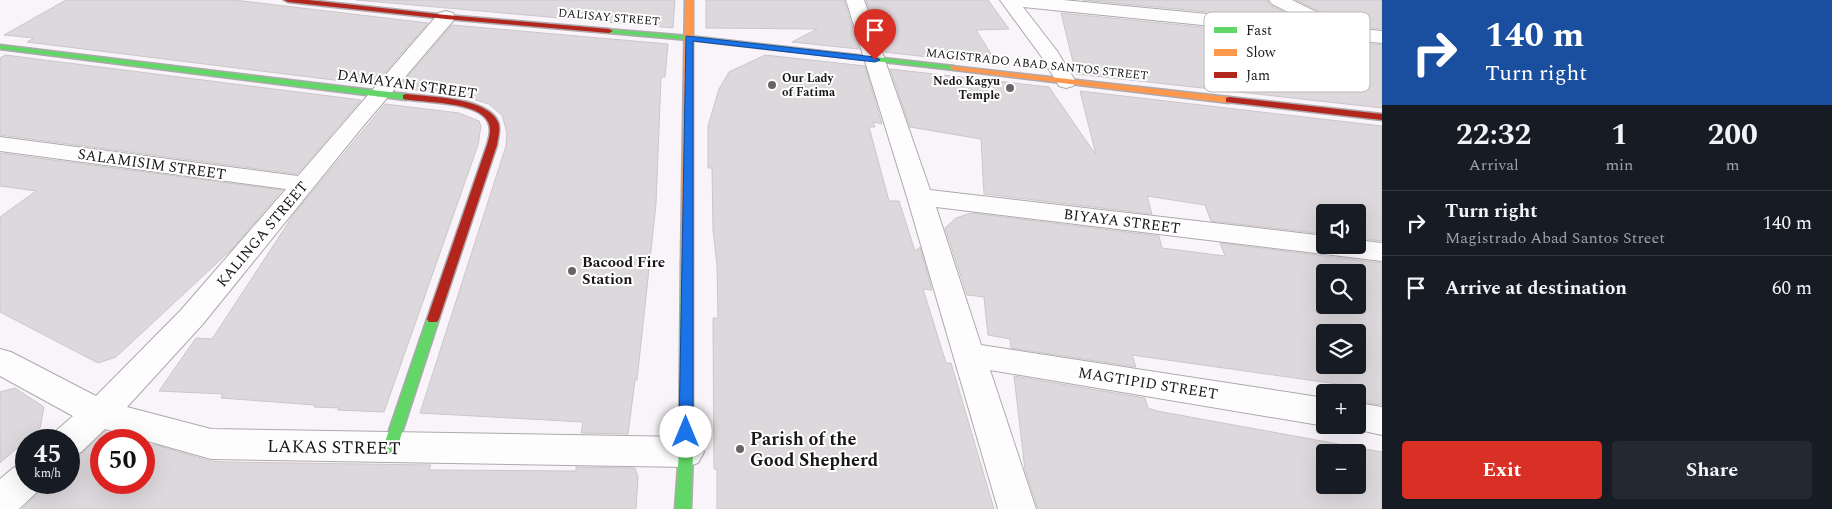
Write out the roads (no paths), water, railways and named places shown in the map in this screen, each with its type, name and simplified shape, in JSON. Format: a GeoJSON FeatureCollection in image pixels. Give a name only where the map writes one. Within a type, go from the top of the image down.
{"type":"FeatureCollection","features":[{"type":"Feature","properties":{"kind":"street","name":"DALISAY STREET"},"geometry":{"type":"LineString","coordinates":[[288,0],[446,17],[689,38]]}},
{"type":"Feature","properties":{"kind":"street"},"geometry":{"type":"LineString","coordinates":[[683,509],[686,452],[689,0]]}},
{"type":"Feature","properties":{"kind":"street"},"geometry":{"type":"LineString","coordinates":[[855,0],[970,354],[1017,509]]}},
{"type":"Feature","properties":{"kind":"street"},"geometry":{"type":"LineString","coordinates":[[1009,0],[1204,20]]}},
{"type":"Feature","properties":{"kind":"street"},"geometry":{"type":"LineString","coordinates":[[1009,0],[1050,55],[1066,82]]}},
{"type":"Feature","properties":{"kind":"street"},"geometry":{"type":"LineString","coordinates":[[1278,0],[1302,12]]}},
{"type":"Feature","properties":{"kind":"street","name":"KALINGA STREET"},"geometry":{"type":"LineString","coordinates":[[80,432],[100,414],[225,280],[378,94],[446,17]]}},
{"type":"Feature","properties":{"kind":"street","name":"MAGISTRADO ABAD SANTOS STREET"},"geometry":{"type":"LineString","coordinates":[[689,38],[1382,117]]}},
{"type":"Feature","properties":{"kind":"street","name":"DAMAYAN STREET"},"geometry":{"type":"LineString","coordinates":[[0,47],[459,104],[481,109],[490,116],[495,123],[496,133],[390,448]]}},
{"type":"Feature","properties":{"kind":"street","name":"SALAMISIM STREET"},"geometry":{"type":"LineString","coordinates":[[0,144],[303,184]]}},
{"type":"Feature","properties":{"kind":"street","name":"BIYAYA STREET"},"geometry":{"type":"LineString","coordinates":[[920,197],[1382,252]]}},
{"type":"Feature","properties":{"kind":"street","name":"MAGTIPID STREET"},"geometry":{"type":"LineString","coordinates":[[970,354],[1316,411]]}},
{"type":"Feature","properties":{"kind":"street","name":"LAKAS STREET"},"geometry":{"type":"LineString","coordinates":[[0,361],[100,414],[211,444],[686,452]]}},
{"type":"Feature","properties":{"kind":"street"},"geometry":{"type":"LineString","coordinates":[[1366,418],[1382,421]]}},
{"type":"Feature","properties":{"kind":"street"},"geometry":{"type":"LineString","coordinates":[[0,502],[15,489]]}},
{"type":"Feature","properties":{"kind":"place","name":"Our Lady of Fatima"},"geometry":{"type":"Point","coordinates":[772,85]}},
{"type":"Feature","properties":{"kind":"place","name":"Nedo Kagyu Temple"},"geometry":{"type":"Point","coordinates":[1010,88]}},
{"type":"Feature","properties":{"kind":"place","name":"Bacood Fire Station"},"geometry":{"type":"Point","coordinates":[572,271]}},
{"type":"Feature","properties":{"kind":"place","name":"Parish of the Good Shepherd"},"geometry":{"type":"Point","coordinates":[740,449]}}]}
